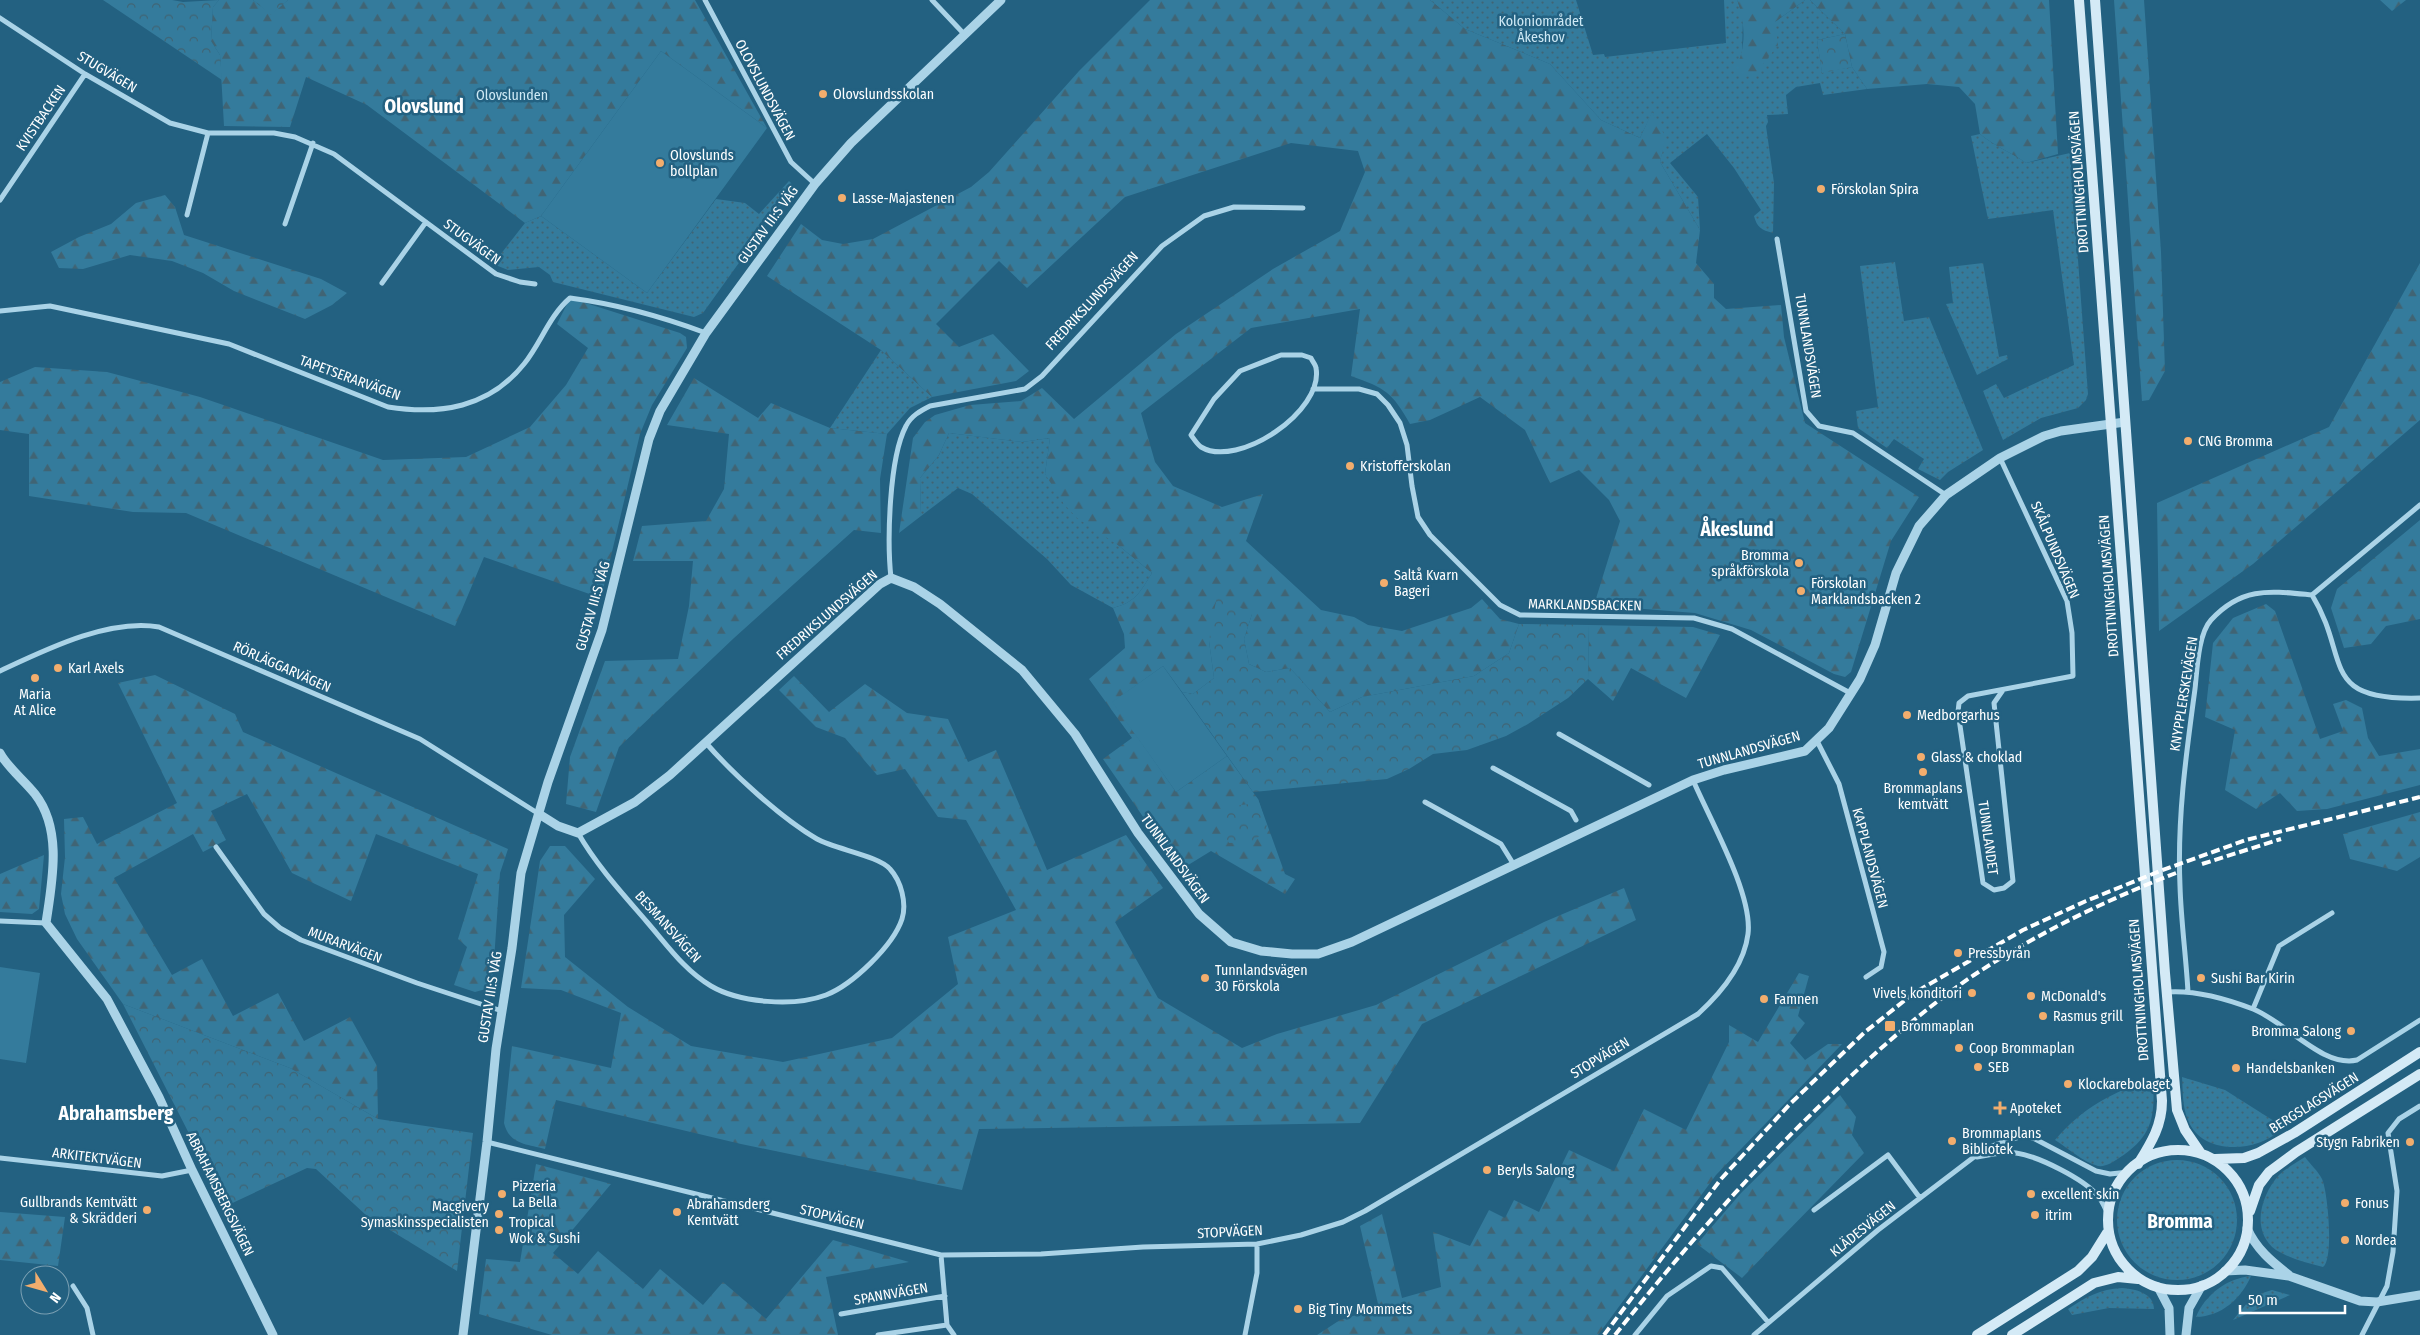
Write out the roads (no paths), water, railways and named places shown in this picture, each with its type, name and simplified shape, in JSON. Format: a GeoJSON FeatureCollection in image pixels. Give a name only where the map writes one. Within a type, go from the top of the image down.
{"type":"FeatureCollection","features":[{"type":"Feature","properties":{"kind":"main road","name":"DROTTNINGHOLMSVÄGEN"},"geometry":{"type":"LineString","coordinates":[[2079,0],[2162,1111],[2156,1132],[2138,1164]]}},
{"type":"Feature","properties":{"kind":"main road","name":"DROTTNINGHOLMSVÄGEN"},"geometry":{"type":"LineString","coordinates":[[2096,0],[2167,992],[2178,1110],[2185,1130],[2200,1152]]}},
{"type":"Feature","properties":{"kind":"main road"},"geometry":{"type":"LineString","coordinates":[[2152,993],[2167,992]]}},
{"type":"Feature","properties":{"kind":"main road","name":"BERGSLAGSVÄGEN"},"geometry":{"type":"LineString","coordinates":[[2215,1159],[2244,1158],[2267,1148],[2420,1052]]}},
{"type":"Feature","properties":{"kind":"main road"},"geometry":{"type":"LineString","coordinates":[[2249,1215],[2245,1194],[2240,1183],[2232,1173],[2215,1159],[2200,1152],[2172,1152],[2155,1155],[2128,1172],[2118,1186],[2108,1214],[2107,1233],[2115,1255],[2124,1267],[2139,1279],[2158,1287],[2184,1290],[2202,1285],[2225,1271],[2240,1252],[2259,1185],[2270,1172],[2296,1152],[2420,1074]]}},
{"type":"Feature","properties":{"kind":"main road"},"geometry":{"type":"LineString","coordinates":[[1977,1335],[2078,1271],[2092,1257],[2107,1233]]}},
{"type":"Feature","properties":{"kind":"main road"},"geometry":{"type":"LineString","coordinates":[[2012,1335],[2094,1283],[2118,1277],[2139,1279]]}},
{"type":"Feature","properties":{"kind":"street","name":"OLOVSLUNDSVÄGEN"},"geometry":{"type":"LineString","coordinates":[[705,0],[791,162],[815,184]]}},
{"type":"Feature","properties":{"kind":"street"},"geometry":{"type":"LineString","coordinates":[[932,0],[965,35]]}},
{"type":"Feature","properties":{"kind":"street","name":"GUSTAV III:S VÄG"},"geometry":{"type":"LineString","coordinates":[[463,1335],[487,1142],[496,1049],[521,873],[548,782],[602,630],[650,440],[660,411],[706,333],[815,184],[851,144],[1001,0]]}},
{"type":"Feature","properties":{"kind":"street","name":"STUGVÄGEN"},"geometry":{"type":"LineString","coordinates":[[0,18],[85,74],[170,123],[208,133],[274,133],[313,143],[334,154],[496,274],[520,282],[535,284]]}},
{"type":"Feature","properties":{"kind":"street","name":"KVISTBACKEN"},"geometry":{"type":"LineString","coordinates":[[0,200],[85,74]]}},
{"type":"Feature","properties":{"kind":"street"},"geometry":{"type":"LineString","coordinates":[[187,215],[208,133]]}},
{"type":"Feature","properties":{"kind":"street"},"geometry":{"type":"LineString","coordinates":[[285,224],[313,143]]}},
{"type":"Feature","properties":{"kind":"street","name":"FREDRIKSLUNDSVÄGEN"},"geometry":{"type":"LineString","coordinates":[[578,833],[635,802],[706,743],[863,599],[891,578],[888,550],[898,444],[907,424],[918,412],[930,406],[1025,389],[1042,376],[1162,246],[1204,216],[1234,207],[1303,208]]}},
{"type":"Feature","properties":{"kind":"street","name":"STUGVÄGEN"},"geometry":{"type":"LineString","coordinates":[[382,283],[426,222]]}},
{"type":"Feature","properties":{"kind":"street","name":"TUNNLANDSVÄGEN"},"geometry":{"type":"LineString","coordinates":[[1777,239],[1806,411],[1819,426],[1853,433],[1946,495]]}},
{"type":"Feature","properties":{"kind":"street","name":"TAPETSERARVÄGEN"},"geometry":{"type":"LineString","coordinates":[[0,311],[50,306],[229,344],[380,404],[414,411],[431,411],[467,405],[501,388],[524,364],[559,307],[570,298],[593,301],[677,322],[706,333]]}},
{"type":"Feature","properties":{"kind":"street"},"geometry":{"type":"LineString","coordinates":[[1281,355],[1311,358],[1316,368],[1313,389],[1305,405],[1288,422],[1253,445],[1237,450],[1212,450],[1200,446],[1191,435],[1214,399],[1240,371],[1281,355]]}},
{"type":"Feature","properties":{"kind":"street","name":"MARKLANDSBACKEN"},"geometry":{"type":"LineString","coordinates":[[1313,389],[1359,389],[1377,394],[1388,405],[1400,423],[1407,445],[1418,517],[1430,535],[1500,605],[1520,615],[1694,618],[1732,629],[1853,694]]}},
{"type":"Feature","properties":{"kind":"street","name":"TUNNLANDSVÄGEN"},"geometry":{"type":"LineString","coordinates":[[891,578],[914,587],[940,604],[1022,670],[1074,734],[1138,832],[1199,914],[1231,942],[1261,951],[1318,954],[1352,942],[1693,780],[1724,770],[1805,751],[1830,728],[1853,694],[1875,645],[1896,573],[1919,526],[1946,495],[2000,458],[2044,436],[2061,431],[2126,422]]}},
{"type":"Feature","properties":{"kind":"street","name":"SKÅLPUNDSVÄGEN"},"geometry":{"type":"LineString","coordinates":[[2000,458],[2067,601],[2072,633],[2073,676],[2003,690]]}},
{"type":"Feature","properties":{"kind":"street"},"geometry":{"type":"LineString","coordinates":[[2420,506],[2312,595],[2321,610],[2338,667],[2353,686],[2369,694],[2420,698]]}},
{"type":"Feature","properties":{"kind":"street","name":"KNYPPLERSKEVÄGEN"},"geometry":{"type":"LineString","coordinates":[[2188,992],[2180,886],[2182,786],[2202,638],[2209,622],[2226,606],[2240,597],[2274,591],[2312,595]]}},
{"type":"Feature","properties":{"kind":"street","name":"RÖRLÄGGARVÄGEN"},"geometry":{"type":"LineString","coordinates":[[0,670],[49,648],[95,633],[128,626],[159,628],[420,740],[539,814]]}},
{"type":"Feature","properties":{"kind":"street","name":"TUNNLANDET"},"geometry":{"type":"LineString","coordinates":[[2003,690],[1994,703],[2013,881],[2004,888],[1994,890],[1983,883],[1958,712],[1959,703],[1968,696],[2003,690]]}},
{"type":"Feature","properties":{"kind":"street"},"geometry":{"type":"LineString","coordinates":[[1559,734],[1650,785]]}},
{"type":"Feature","properties":{"kind":"street","name":"KAPPLANDSVÄGEN"},"geometry":{"type":"LineString","coordinates":[[1817,741],[1839,784],[1884,952],[1881,967],[1866,977]]}},
{"type":"Feature","properties":{"kind":"street","name":"BESMANSVÄGEN"},"geometry":{"type":"LineString","coordinates":[[578,833],[590,854],[604,872],[685,966],[712,986],[739,997],[786,1002],[825,995],[840,987],[875,957],[895,932],[902,918],[904,900],[900,884],[890,868],[872,858],[847,852],[818,840],[797,825],[723,762],[706,743]]}},
{"type":"Feature","properties":{"kind":"street"},"geometry":{"type":"LineString","coordinates":[[0,753],[35,794],[46,813],[53,852],[46,923],[0,922]]}},
{"type":"Feature","properties":{"kind":"street"},"geometry":{"type":"LineString","coordinates":[[1493,768],[1571,811],[1576,820]]}},
{"type":"Feature","properties":{"kind":"street","name":"STOPVÄGEN"},"geometry":{"type":"LineString","coordinates":[[487,1142],[941,1256],[1041,1254],[1143,1247],[1257,1244],[1343,1222],[1365,1211],[1698,1014],[1719,995],[1741,960],[1748,934],[1746,909],[1731,862],[1693,780]]}},
{"type":"Feature","properties":{"kind":"street"},"geometry":{"type":"LineString","coordinates":[[1425,802],[1501,844],[1514,865]]}},
{"type":"Feature","properties":{"kind":"street"},"geometry":{"type":"LineString","coordinates":[[539,814],[558,826],[578,833]]}},
{"type":"Feature","properties":{"kind":"street","name":"MURARVÄGEN"},"geometry":{"type":"LineString","coordinates":[[216,847],[264,914],[280,928],[300,940],[417,984],[502,1012]]}},
{"type":"Feature","properties":{"kind":"street"},"geometry":{"type":"LineString","coordinates":[[2167,992],[2188,992],[2254,1009],[2279,946],[2332,914]]}},
{"type":"Feature","properties":{"kind":"street","name":"ABRAHAMSBERGSVÄGEN"},"geometry":{"type":"LineString","coordinates":[[46,923],[107,998],[159,1097],[192,1170],[273,1335]]}},
{"type":"Feature","properties":{"kind":"street","name":"BERGSLAGSVÄGEN"},"geometry":{"type":"LineString","coordinates":[[2254,1009],[2276,1021],[2331,1059],[2347,1063],[2357,1060],[2420,1020]]}},
{"type":"Feature","properties":{"kind":"street"},"geometry":{"type":"LineString","coordinates":[[2362,1335],[2377,1302],[2387,1286],[2393,1252],[2397,1191],[2388,1132],[2399,1119],[2420,1106]]}},
{"type":"Feature","properties":{"kind":"street","name":"KLÄDESVÄGEN"},"geometry":{"type":"LineString","coordinates":[[1754,1335],[1920,1198],[1987,1148],[2023,1136],[2033,1138],[2096,1172],[2110,1174],[2128,1172]]}},
{"type":"Feature","properties":{"kind":"street","name":"KLÄDESVÄGEN"},"geometry":{"type":"LineString","coordinates":[[1974,1157],[2005,1152],[2017,1153],[2040,1160],[2086,1185],[2098,1197],[2108,1214]]}},
{"type":"Feature","properties":{"kind":"street"},"geometry":{"type":"LineString","coordinates":[[1814,1210],[1888,1155],[1920,1198]]}},
{"type":"Feature","properties":{"kind":"street","name":"ARKITEKTVÄGEN"},"geometry":{"type":"LineString","coordinates":[[0,1158],[162,1176],[192,1170]]}},
{"type":"Feature","properties":{"kind":"street"},"geometry":{"type":"LineString","coordinates":[[2247,1228],[2253,1241],[2268,1258],[2289,1276]]}},
{"type":"Feature","properties":{"kind":"street"},"geometry":{"type":"LineString","coordinates":[[1245,1335],[1257,1273],[1257,1244]]}},
{"type":"Feature","properties":{"kind":"street","name":"SPANNVÄGEN"},"geometry":{"type":"LineString","coordinates":[[941,1256],[947,1325],[954,1335]]}},
{"type":"Feature","properties":{"kind":"street"},"geometry":{"type":"LineString","coordinates":[[1635,1335],[1667,1296],[1711,1266],[1722,1268],[1768,1322]]}},
{"type":"Feature","properties":{"kind":"street"},"geometry":{"type":"LineString","coordinates":[[2225,1271],[2245,1270],[2289,1276],[2360,1301],[2377,1302],[2420,1295]]}},
{"type":"Feature","properties":{"kind":"street"},"geometry":{"type":"LineString","coordinates":[[2186,1335],[2189,1308],[2202,1285]]}},
{"type":"Feature","properties":{"kind":"street"},"geometry":{"type":"LineString","coordinates":[[73,1286],[87,1308],[93,1335]]}},
{"type":"Feature","properties":{"kind":"street"},"geometry":{"type":"LineString","coordinates":[[2158,1287],[2169,1308],[2170,1335]]}},
{"type":"Feature","properties":{"kind":"street","name":"SPANNVÄGEN"},"geometry":{"type":"LineString","coordinates":[[841,1314],[944,1296]]}},
{"type":"Feature","properties":{"kind":"street"},"geometry":{"type":"LineString","coordinates":[[878,1335],[947,1325]]}},
{"type":"Feature","properties":{"kind":"railway"},"geometry":{"type":"LineString","coordinates":[[1604,1335],[1721,1179],[1790,1104],[1865,1032],[1914,993],[2023,930],[2086,901],[2160,871],[2246,840],[2420,797]]}},
{"type":"Feature","properties":{"kind":"railway"},"geometry":{"type":"LineString","coordinates":[[2202,864],[2281,839]]}},
{"type":"Feature","properties":{"kind":"railway"},"geometry":{"type":"LineString","coordinates":[[1615,1335],[1665,1273],[1743,1184],[1798,1127],[1916,1018],[1974,975],[2048,931],[2124,894],[2176,873]]}},
{"type":"Feature","properties":{"kind":"place","name":"Olovslundsskolan"},"geometry":{"type":"Point","coordinates":[823,94]}},
{"type":"Feature","properties":{"kind":"place","name":"Olovslunds bollplan"},"geometry":{"type":"Point","coordinates":[660,163]}},
{"type":"Feature","properties":{"kind":"place","name":"Förskolan Spira"},"geometry":{"type":"Point","coordinates":[1821,189]}},
{"type":"Feature","properties":{"kind":"place","name":"Lasse-Majastenen"},"geometry":{"type":"Point","coordinates":[842,198]}},
{"type":"Feature","properties":{"kind":"place","name":"CNG Bromma"},"geometry":{"type":"Point","coordinates":[2188,441]}},
{"type":"Feature","properties":{"kind":"place","name":"Kristofferskolan"},"geometry":{"type":"Point","coordinates":[1350,466]}},
{"type":"Feature","properties":{"kind":"place","name":"Bromma språkförskola"},"geometry":{"type":"Point","coordinates":[1799,563]}},
{"type":"Feature","properties":{"kind":"place","name":"Saltå Kvarn Bageri"},"geometry":{"type":"Point","coordinates":[1384,583]}},
{"type":"Feature","properties":{"kind":"place","name":"Förskolan Marklandsbacken 2"},"geometry":{"type":"Point","coordinates":[1801,591]}},
{"type":"Feature","properties":{"kind":"place","name":"Karl Axels"},"geometry":{"type":"Point","coordinates":[58,668]}},
{"type":"Feature","properties":{"kind":"place","name":"Maria At Alice"},"geometry":{"type":"Point","coordinates":[35,678]}},
{"type":"Feature","properties":{"kind":"place","name":"Medborgarhus"},"geometry":{"type":"Point","coordinates":[1907,715]}},
{"type":"Feature","properties":{"kind":"place","name":"Glass & choklad"},"geometry":{"type":"Point","coordinates":[1921,757]}},
{"type":"Feature","properties":{"kind":"place","name":"Brommaplans kemtvätt"},"geometry":{"type":"Point","coordinates":[1923,772]}},
{"type":"Feature","properties":{"kind":"place","name":"Pressbyrån"},"geometry":{"type":"Point","coordinates":[1958,953]}},
{"type":"Feature","properties":{"kind":"place","name":"Tunnlandsvägen 30 Förskola"},"geometry":{"type":"Point","coordinates":[1205,978]}},
{"type":"Feature","properties":{"kind":"place","name":"Sushi Bar Kirin"},"geometry":{"type":"Point","coordinates":[2201,978]}},
{"type":"Feature","properties":{"kind":"place","name":"Vivels konditori"},"geometry":{"type":"Point","coordinates":[1972,993]}},
{"type":"Feature","properties":{"kind":"place","name":"McDonald's"},"geometry":{"type":"Point","coordinates":[2031,996]}},
{"type":"Feature","properties":{"kind":"place","name":"Famnen"},"geometry":{"type":"Point","coordinates":[1764,999]}},
{"type":"Feature","properties":{"kind":"place","name":"Rasmus grill"},"geometry":{"type":"Point","coordinates":[2043,1016]}},
{"type":"Feature","properties":{"kind":"place","name":"Brommaplan"},"geometry":{"type":"Point","coordinates":[1890,1026]}},
{"type":"Feature","properties":{"kind":"place","name":"Bromma Salong"},"geometry":{"type":"Point","coordinates":[2351,1031]}},
{"type":"Feature","properties":{"kind":"place","name":"Coop Brommaplan"},"geometry":{"type":"Point","coordinates":[1959,1048]}},
{"type":"Feature","properties":{"kind":"place","name":"SEB"},"geometry":{"type":"Point","coordinates":[1978,1067]}},
{"type":"Feature","properties":{"kind":"place","name":"Handelsbanken"},"geometry":{"type":"Point","coordinates":[2236,1068]}},
{"type":"Feature","properties":{"kind":"place","name":"Klockarebolaget"},"geometry":{"type":"Point","coordinates":[2068,1084]}},
{"type":"Feature","properties":{"kind":"place","name":"Apoteket"},"geometry":{"type":"Point","coordinates":[2000,1108]}},
{"type":"Feature","properties":{"kind":"place","name":"Brommaplans Bibliotek"},"geometry":{"type":"Point","coordinates":[1952,1141]}},
{"type":"Feature","properties":{"kind":"place","name":"Stygn Fabriken"},"geometry":{"type":"Point","coordinates":[2410,1142]}},
{"type":"Feature","properties":{"kind":"place","name":"Beryls Salong"},"geometry":{"type":"Point","coordinates":[1487,1170]}},
{"type":"Feature","properties":{"kind":"place","name":"Pizzeria La Bella"},"geometry":{"type":"Point","coordinates":[502,1194]}},
{"type":"Feature","properties":{"kind":"place","name":"excellent skin"},"geometry":{"type":"Point","coordinates":[2031,1194]}},
{"type":"Feature","properties":{"kind":"place","name":"Fonus"},"geometry":{"type":"Point","coordinates":[2345,1203]}},
{"type":"Feature","properties":{"kind":"place","name":"Gullbrands Kemtvätt & Skrädderi"},"geometry":{"type":"Point","coordinates":[147,1210]}},
{"type":"Feature","properties":{"kind":"place","name":"Abrahamsderg Kemtvätt"},"geometry":{"type":"Point","coordinates":[677,1212]}},
{"type":"Feature","properties":{"kind":"place","name":"Macgivery Symaskinsspecialisten"},"geometry":{"type":"Point","coordinates":[499,1214]}},
{"type":"Feature","properties":{"kind":"place","name":"itrim"},"geometry":{"type":"Point","coordinates":[2035,1215]}},
{"type":"Feature","properties":{"kind":"place","name":"Tropical Wok & Sushi"},"geometry":{"type":"Point","coordinates":[499,1230]}},
{"type":"Feature","properties":{"kind":"place","name":"Nordea"},"geometry":{"type":"Point","coordinates":[2345,1240]}},
{"type":"Feature","properties":{"kind":"place","name":"Big Tiny Mommets"},"geometry":{"type":"Point","coordinates":[1298,1309]}},
{"type":"Feature","properties":{"kind":"district","name":"Olovslund"},"geometry":{"type":"Point","coordinates":[424,106]}},
{"type":"Feature","properties":{"kind":"district","name":"Åkeslund"},"geometry":{"type":"Point","coordinates":[1737,529]}},
{"type":"Feature","properties":{"kind":"district","name":"Abrahamsberg"},"geometry":{"type":"Point","coordinates":[116,1113]}},
{"type":"Feature","properties":{"kind":"district","name":"Bromma"},"geometry":{"type":"Point","coordinates":[2180,1221]}},
{"type":"Feature","properties":{"kind":"park label","name":"Koloniområdet Åkeshov"},"geometry":{"type":"Point","coordinates":[1541,30]}},
{"type":"Feature","properties":{"kind":"park label","name":"Olovslunden"},"geometry":{"type":"Point","coordinates":[512,95]}}]}
